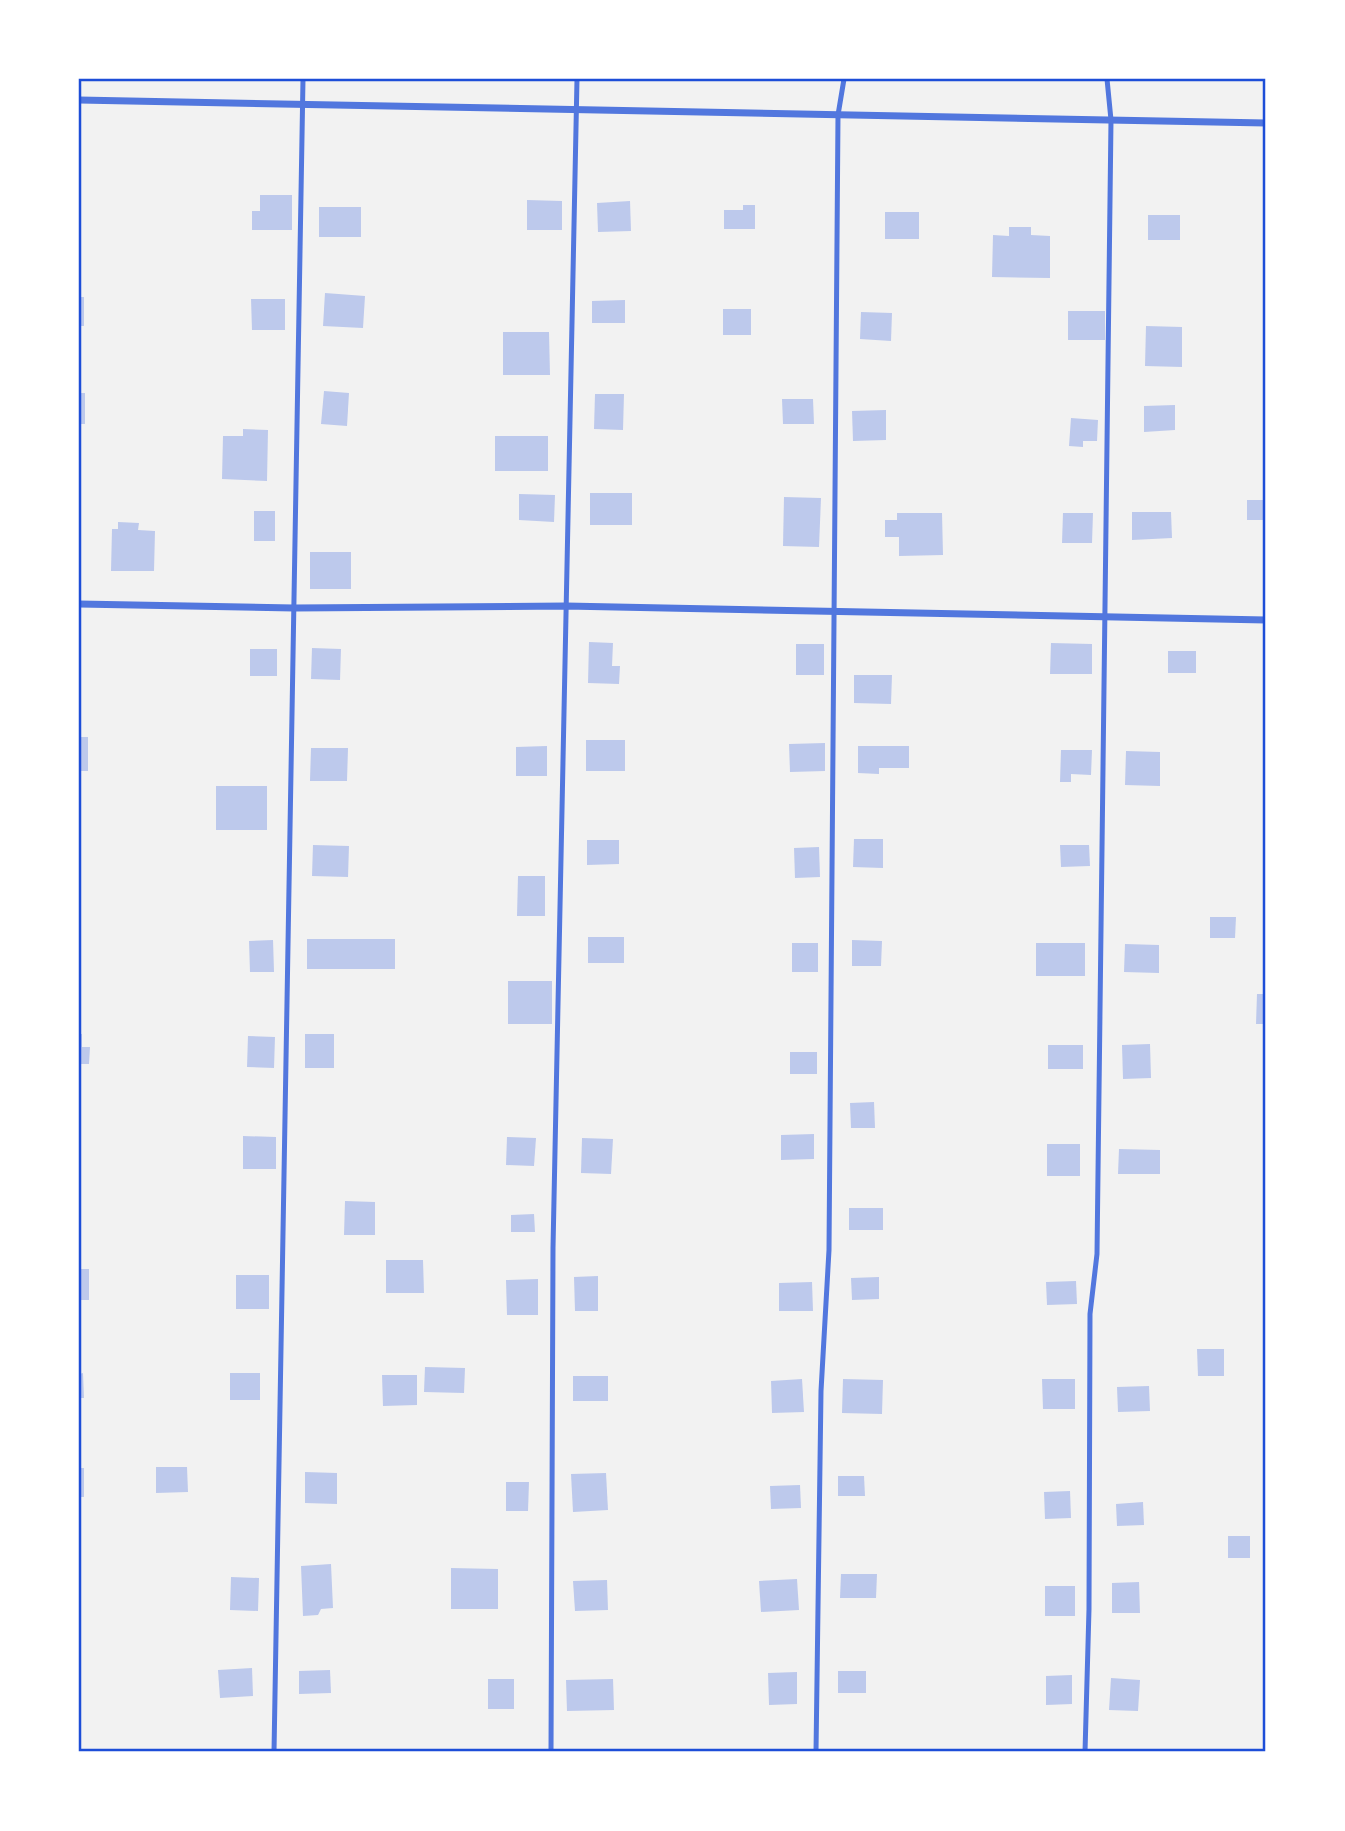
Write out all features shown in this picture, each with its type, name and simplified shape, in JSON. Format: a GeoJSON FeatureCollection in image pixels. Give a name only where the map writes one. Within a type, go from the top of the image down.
{"type":"FeatureCollection","features":[{"type":"Feature","properties":{"kind":"street"},"geometry":{"type":"LineString","coordinates":[[79,100],[1266,123]]}},
{"type":"Feature","properties":{"kind":"street"},"geometry":{"type":"LineString","coordinates":[[79,604],[294,608],[566,606],[1266,620]]}},
{"type":"Feature","properties":{"kind":"lane"},"geometry":{"type":"LineString","coordinates":[[274,1752],[303,79]]}},
{"type":"Feature","properties":{"kind":"lane"},"geometry":{"type":"LineString","coordinates":[[551,1752],[553,1248],[577,79]]}},
{"type":"Feature","properties":{"kind":"lane"},"geometry":{"type":"LineString","coordinates":[[816,1752],[821,1391],[830,1250],[838,115],[844,79]]}},
{"type":"Feature","properties":{"kind":"lane"},"geometry":{"type":"LineString","coordinates":[[1085,1752],[1089,1609],[1090,1314],[1097,1255],[1111,120],[1107,79]]}},
{"type":"Feature","properties":{"kind":"building"},"geometry":{"type":"Polygon","coordinates":[[[260,195],[292,195],[292,230],[252,230],[252,211],[260,211],[260,195]]]}},
{"type":"Feature","properties":{"kind":"building"},"geometry":{"type":"Polygon","coordinates":[[[527,200],[562,201],[562,230],[527,230],[527,200]]]}},
{"type":"Feature","properties":{"kind":"building"},"geometry":{"type":"Polygon","coordinates":[[[630,201],[631,231],[598,232],[597,203],[630,201]]]}},
{"type":"Feature","properties":{"kind":"building"},"geometry":{"type":"Polygon","coordinates":[[[743,205],[755,205],[755,229],[724,229],[724,210],[743,210],[743,205]]]}},
{"type":"Feature","properties":{"kind":"building"},"geometry":{"type":"Polygon","coordinates":[[[319,207],[361,207],[361,237],[319,237],[319,207]]]}},
{"type":"Feature","properties":{"kind":"building"},"geometry":{"type":"Polygon","coordinates":[[[885,212],[919,212],[919,239],[885,239],[885,212]]]}},
{"type":"Feature","properties":{"kind":"building"},"geometry":{"type":"Polygon","coordinates":[[[1148,215],[1180,215],[1180,240],[1148,240],[1148,215]]]}},
{"type":"Feature","properties":{"kind":"building"},"geometry":{"type":"Polygon","coordinates":[[[1009,227],[1031,227],[1031,235],[1050,236],[1050,278],[992,277],[993,235],[1009,236],[1009,227]]]}},
{"type":"Feature","properties":{"kind":"building"},"geometry":{"type":"Polygon","coordinates":[[[325,293],[365,296],[363,328],[323,326],[325,293]]]}},
{"type":"Feature","properties":{"kind":"building"},"geometry":{"type":"Polygon","coordinates":[[[79,297],[84,297],[84,326],[79,326],[79,297]]]}},
{"type":"Feature","properties":{"kind":"building"},"geometry":{"type":"Polygon","coordinates":[[[251,299],[285,299],[285,330],[252,330],[251,299]]]}},
{"type":"Feature","properties":{"kind":"building"},"geometry":{"type":"Polygon","coordinates":[[[625,300],[625,323],[592,323],[592,301],[625,300]]]}},
{"type":"Feature","properties":{"kind":"building"},"geometry":{"type":"Polygon","coordinates":[[[723,309],[751,309],[751,335],[723,335],[723,309]]]}},
{"type":"Feature","properties":{"kind":"building"},"geometry":{"type":"Polygon","coordinates":[[[1068,311],[1105,311],[1105,340],[1068,340],[1068,311]]]}},
{"type":"Feature","properties":{"kind":"building"},"geometry":{"type":"Polygon","coordinates":[[[861,312],[892,313],[891,341],[860,339],[861,312]]]}},
{"type":"Feature","properties":{"kind":"building"},"geometry":{"type":"Polygon","coordinates":[[[1146,326],[1182,327],[1182,367],[1145,366],[1146,326]]]}},
{"type":"Feature","properties":{"kind":"building"},"geometry":{"type":"Polygon","coordinates":[[[503,332],[549,332],[550,375],[503,375],[503,332]]]}},
{"type":"Feature","properties":{"kind":"building"},"geometry":{"type":"Polygon","coordinates":[[[324,391],[349,393],[347,426],[321,424],[324,391]]]}},
{"type":"Feature","properties":{"kind":"building"},"geometry":{"type":"Polygon","coordinates":[[[79,393],[85,393],[85,424],[79,424],[79,393]]]}},
{"type":"Feature","properties":{"kind":"building"},"geometry":{"type":"Polygon","coordinates":[[[595,394],[624,394],[623,430],[594,429],[595,394]]]}},
{"type":"Feature","properties":{"kind":"building"},"geometry":{"type":"Polygon","coordinates":[[[782,399],[813,399],[814,424],[783,424],[782,399]]]}},
{"type":"Feature","properties":{"kind":"building"},"geometry":{"type":"Polygon","coordinates":[[[1175,405],[1175,430],[1144,432],[1144,406],[1175,405]]]}},
{"type":"Feature","properties":{"kind":"building"},"geometry":{"type":"Polygon","coordinates":[[[886,410],[886,440],[853,441],[852,411],[886,410]]]}},
{"type":"Feature","properties":{"kind":"building"},"geometry":{"type":"Polygon","coordinates":[[[1071,418],[1098,420],[1097,441],[1083,441],[1083,447],[1069,446],[1071,418]]]}},
{"type":"Feature","properties":{"kind":"building"},"geometry":{"type":"Polygon","coordinates":[[[243,429],[268,430],[267,481],[222,479],[223,436],[243,436],[243,429]]]}},
{"type":"Feature","properties":{"kind":"building"},"geometry":{"type":"Polygon","coordinates":[[[495,436],[548,436],[548,471],[495,471],[495,436]]]}},
{"type":"Feature","properties":{"kind":"building"},"geometry":{"type":"Polygon","coordinates":[[[590,493],[632,493],[632,525],[590,525],[590,493]]]}},
{"type":"Feature","properties":{"kind":"building"},"geometry":{"type":"Polygon","coordinates":[[[519,494],[555,495],[554,522],[519,520],[519,494]]]}},
{"type":"Feature","properties":{"kind":"building"},"geometry":{"type":"Polygon","coordinates":[[[784,497],[821,498],[819,547],[783,546],[784,497]]]}},
{"type":"Feature","properties":{"kind":"building"},"geometry":{"type":"Polygon","coordinates":[[[1247,500],[1266,500],[1266,520],[1247,520],[1247,500]]]}},
{"type":"Feature","properties":{"kind":"building"},"geometry":{"type":"Polygon","coordinates":[[[254,511],[275,511],[275,541],[254,541],[254,511]]]}},
{"type":"Feature","properties":{"kind":"building"},"geometry":{"type":"Polygon","coordinates":[[[1132,512],[1171,512],[1172,538],[1132,540],[1132,512]]]}},
{"type":"Feature","properties":{"kind":"building"},"geometry":{"type":"Polygon","coordinates":[[[897,513],[942,513],[943,555],[899,556],[899,537],[885,537],[885,520],[897,520],[897,513]]]}},
{"type":"Feature","properties":{"kind":"building"},"geometry":{"type":"Polygon","coordinates":[[[1063,513],[1093,513],[1092,543],[1062,543],[1063,513]]]}},
{"type":"Feature","properties":{"kind":"building"},"geometry":{"type":"Polygon","coordinates":[[[118,522],[139,523],[138,530],[155,531],[154,571],[111,571],[112,529],[118,529],[118,522]]]}},
{"type":"Feature","properties":{"kind":"building"},"geometry":{"type":"Polygon","coordinates":[[[310,552],[351,552],[351,589],[310,589],[310,552]]]}},
{"type":"Feature","properties":{"kind":"building"},"geometry":{"type":"Polygon","coordinates":[[[589,642],[613,643],[612,666],[620,666],[619,684],[588,683],[589,642]]]}},
{"type":"Feature","properties":{"kind":"building"},"geometry":{"type":"Polygon","coordinates":[[[1051,643],[1092,644],[1092,674],[1050,674],[1051,643]]]}},
{"type":"Feature","properties":{"kind":"building"},"geometry":{"type":"Polygon","coordinates":[[[796,644],[824,644],[824,675],[796,675],[796,644]]]}},
{"type":"Feature","properties":{"kind":"building"},"geometry":{"type":"Polygon","coordinates":[[[312,648],[341,649],[340,680],[311,679],[312,648]]]}},
{"type":"Feature","properties":{"kind":"building"},"geometry":{"type":"Polygon","coordinates":[[[250,649],[277,649],[277,676],[250,676],[250,649]]]}},
{"type":"Feature","properties":{"kind":"building"},"geometry":{"type":"Polygon","coordinates":[[[1168,651],[1196,651],[1196,673],[1168,673],[1168,651]]]}},
{"type":"Feature","properties":{"kind":"building"},"geometry":{"type":"Polygon","coordinates":[[[854,675],[892,675],[891,704],[854,703],[854,675]]]}},
{"type":"Feature","properties":{"kind":"building"},"geometry":{"type":"Polygon","coordinates":[[[79,737],[88,737],[88,771],[79,771],[79,737]]]}},
{"type":"Feature","properties":{"kind":"building"},"geometry":{"type":"Polygon","coordinates":[[[586,740],[625,740],[625,771],[586,771],[586,740]]]}},
{"type":"Feature","properties":{"kind":"building"},"geometry":{"type":"Polygon","coordinates":[[[825,743],[825,771],[790,772],[789,744],[825,743]]]}},
{"type":"Feature","properties":{"kind":"building"},"geometry":{"type":"Polygon","coordinates":[[[547,746],[547,776],[516,776],[516,747],[547,746]]]}},
{"type":"Feature","properties":{"kind":"building"},"geometry":{"type":"Polygon","coordinates":[[[858,746],[909,746],[909,768],[879,768],[879,774],[858,773],[858,746]]]}},
{"type":"Feature","properties":{"kind":"building"},"geometry":{"type":"Polygon","coordinates":[[[311,748],[348,748],[347,781],[310,781],[311,748]]]}},
{"type":"Feature","properties":{"kind":"building"},"geometry":{"type":"Polygon","coordinates":[[[1061,750],[1092,750],[1091,775],[1071,774],[1071,782],[1060,782],[1061,750]]]}},
{"type":"Feature","properties":{"kind":"building"},"geometry":{"type":"Polygon","coordinates":[[[1126,751],[1160,752],[1160,786],[1125,785],[1126,751]]]}},
{"type":"Feature","properties":{"kind":"building"},"geometry":{"type":"Polygon","coordinates":[[[216,786],[267,786],[267,830],[216,830],[216,786]]]}},
{"type":"Feature","properties":{"kind":"building"},"geometry":{"type":"Polygon","coordinates":[[[81,839],[81,878],[79,878],[81,839]]]}},
{"type":"Feature","properties":{"kind":"building"},"geometry":{"type":"Polygon","coordinates":[[[854,839],[883,839],[883,868],[853,867],[854,839]]]}},
{"type":"Feature","properties":{"kind":"building"},"geometry":{"type":"Polygon","coordinates":[[[587,840],[619,840],[619,864],[587,865],[587,840]]]}},
{"type":"Feature","properties":{"kind":"building"},"geometry":{"type":"Polygon","coordinates":[[[313,845],[349,846],[348,877],[312,876],[313,845]]]}},
{"type":"Feature","properties":{"kind":"building"},"geometry":{"type":"Polygon","coordinates":[[[1060,845],[1089,845],[1090,866],[1061,867],[1060,845]]]}},
{"type":"Feature","properties":{"kind":"building"},"geometry":{"type":"Polygon","coordinates":[[[819,847],[820,877],[795,878],[794,848],[819,847]]]}},
{"type":"Feature","properties":{"kind":"building"},"geometry":{"type":"Polygon","coordinates":[[[518,876],[545,876],[545,916],[517,916],[518,876]]]}},
{"type":"Feature","properties":{"kind":"building"},"geometry":{"type":"Polygon","coordinates":[[[1210,917],[1236,917],[1235,938],[1210,938],[1210,917]]]}},
{"type":"Feature","properties":{"kind":"building"},"geometry":{"type":"Polygon","coordinates":[[[588,937],[624,937],[624,963],[588,963],[588,937]]]}},
{"type":"Feature","properties":{"kind":"building"},"geometry":{"type":"Polygon","coordinates":[[[307,939],[395,939],[395,969],[307,969],[307,939]]]}},
{"type":"Feature","properties":{"kind":"building"},"geometry":{"type":"Polygon","coordinates":[[[273,940],[274,972],[250,972],[249,941],[273,940]]]}},
{"type":"Feature","properties":{"kind":"building"},"geometry":{"type":"Polygon","coordinates":[[[852,940],[882,941],[881,966],[852,966],[852,940]]]}},
{"type":"Feature","properties":{"kind":"building"},"geometry":{"type":"Polygon","coordinates":[[[792,943],[818,943],[818,972],[792,972],[792,943]]]}},
{"type":"Feature","properties":{"kind":"building"},"geometry":{"type":"Polygon","coordinates":[[[1036,943],[1085,943],[1085,976],[1036,976],[1036,943]]]}},
{"type":"Feature","properties":{"kind":"building"},"geometry":{"type":"Polygon","coordinates":[[[1125,944],[1159,945],[1159,973],[1124,972],[1125,944]]]}},
{"type":"Feature","properties":{"kind":"building"},"geometry":{"type":"Polygon","coordinates":[[[508,981],[552,981],[552,1024],[508,1024],[508,981]]]}},
{"type":"Feature","properties":{"kind":"building"},"geometry":{"type":"Polygon","coordinates":[[[1257,994],[1266,994],[1266,1024],[1256,1024],[1257,994]]]}},
{"type":"Feature","properties":{"kind":"building"},"geometry":{"type":"Polygon","coordinates":[[[79,1034],[82,1034],[82,1047],[90,1047],[89,1064],[79,1064],[79,1034]]]}},
{"type":"Feature","properties":{"kind":"building"},"geometry":{"type":"Polygon","coordinates":[[[305,1034],[334,1034],[334,1068],[305,1068],[305,1034]]]}},
{"type":"Feature","properties":{"kind":"building"},"geometry":{"type":"Polygon","coordinates":[[[248,1036],[275,1037],[274,1068],[247,1067],[248,1036]]]}},
{"type":"Feature","properties":{"kind":"building"},"geometry":{"type":"Polygon","coordinates":[[[1150,1044],[1151,1078],[1123,1079],[1122,1045],[1150,1044]]]}},
{"type":"Feature","properties":{"kind":"building"},"geometry":{"type":"Polygon","coordinates":[[[1048,1045],[1083,1045],[1083,1069],[1048,1069],[1048,1045]]]}},
{"type":"Feature","properties":{"kind":"building"},"geometry":{"type":"Polygon","coordinates":[[[790,1052],[817,1052],[817,1074],[790,1074],[790,1052]]]}},
{"type":"Feature","properties":{"kind":"building"},"geometry":{"type":"Polygon","coordinates":[[[874,1102],[875,1128],[851,1128],[850,1103],[874,1102]]]}},
{"type":"Feature","properties":{"kind":"building"},"geometry":{"type":"Polygon","coordinates":[[[814,1134],[814,1159],[781,1160],[781,1135],[814,1134]]]}},
{"type":"Feature","properties":{"kind":"building"},"geometry":{"type":"Polygon","coordinates":[[[243,1136],[276,1137],[276,1169],[243,1169],[243,1136]]]}},
{"type":"Feature","properties":{"kind":"building"},"geometry":{"type":"Polygon","coordinates":[[[507,1137],[536,1138],[534,1166],[506,1165],[507,1137]]]}},
{"type":"Feature","properties":{"kind":"building"},"geometry":{"type":"Polygon","coordinates":[[[582,1138],[613,1139],[611,1174],[581,1173],[582,1138]]]}},
{"type":"Feature","properties":{"kind":"building"},"geometry":{"type":"Polygon","coordinates":[[[1047,1144],[1080,1144],[1080,1176],[1047,1176],[1047,1144]]]}},
{"type":"Feature","properties":{"kind":"building"},"geometry":{"type":"Polygon","coordinates":[[[1119,1149],[1160,1150],[1160,1174],[1118,1174],[1119,1149]]]}},
{"type":"Feature","properties":{"kind":"building"},"geometry":{"type":"Polygon","coordinates":[[[345,1201],[375,1202],[375,1235],[344,1235],[345,1201]]]}},
{"type":"Feature","properties":{"kind":"building"},"geometry":{"type":"Polygon","coordinates":[[[849,1208],[883,1208],[883,1230],[849,1230],[849,1208]]]}},
{"type":"Feature","properties":{"kind":"building"},"geometry":{"type":"Polygon","coordinates":[[[534,1214],[535,1232],[511,1232],[511,1215],[534,1214]]]}},
{"type":"Feature","properties":{"kind":"building"},"geometry":{"type":"Polygon","coordinates":[[[386,1260],[423,1260],[424,1293],[386,1293],[386,1260]]]}},
{"type":"Feature","properties":{"kind":"building"},"geometry":{"type":"Polygon","coordinates":[[[79,1269],[89,1269],[89,1300],[79,1300],[79,1269]]]}},
{"type":"Feature","properties":{"kind":"building"},"geometry":{"type":"Polygon","coordinates":[[[236,1275],[269,1275],[269,1309],[236,1309],[236,1275]]]}},
{"type":"Feature","properties":{"kind":"building"},"geometry":{"type":"Polygon","coordinates":[[[598,1276],[598,1311],[575,1311],[574,1277],[598,1276]]]}},
{"type":"Feature","properties":{"kind":"building"},"geometry":{"type":"Polygon","coordinates":[[[879,1277],[879,1299],[852,1300],[851,1278],[879,1277]]]}},
{"type":"Feature","properties":{"kind":"building"},"geometry":{"type":"Polygon","coordinates":[[[538,1279],[538,1315],[507,1315],[506,1280],[538,1279]]]}},
{"type":"Feature","properties":{"kind":"building"},"geometry":{"type":"Polygon","coordinates":[[[1076,1281],[1077,1304],[1047,1305],[1046,1282],[1076,1281]]]}},
{"type":"Feature","properties":{"kind":"building"},"geometry":{"type":"Polygon","coordinates":[[[812,1282],[813,1311],[779,1311],[779,1283],[812,1282]]]}},
{"type":"Feature","properties":{"kind":"building"},"geometry":{"type":"Polygon","coordinates":[[[1197,1349],[1224,1349],[1224,1376],[1198,1376],[1197,1349]]]}},
{"type":"Feature","properties":{"kind":"building"},"geometry":{"type":"Polygon","coordinates":[[[425,1367],[465,1368],[464,1393],[424,1392],[425,1367]]]}},
{"type":"Feature","properties":{"kind":"building"},"geometry":{"type":"Polygon","coordinates":[[[83,1373],[84,1398],[79,1398],[79,1374],[83,1373]]]}},
{"type":"Feature","properties":{"kind":"building"},"geometry":{"type":"Polygon","coordinates":[[[230,1373],[260,1373],[260,1400],[230,1400],[230,1373]]]}},
{"type":"Feature","properties":{"kind":"building"},"geometry":{"type":"Polygon","coordinates":[[[382,1375],[417,1375],[417,1405],[383,1406],[382,1375]]]}},
{"type":"Feature","properties":{"kind":"building"},"geometry":{"type":"Polygon","coordinates":[[[573,1376],[608,1376],[608,1401],[573,1401],[573,1376]]]}},
{"type":"Feature","properties":{"kind":"building"},"geometry":{"type":"Polygon","coordinates":[[[802,1379],[804,1412],[772,1413],[771,1381],[802,1379]]]}},
{"type":"Feature","properties":{"kind":"building"},"geometry":{"type":"Polygon","coordinates":[[[843,1379],[883,1380],[882,1414],[842,1413],[843,1379]]]}},
{"type":"Feature","properties":{"kind":"building"},"geometry":{"type":"Polygon","coordinates":[[[1042,1379],[1075,1379],[1075,1409],[1043,1409],[1042,1379]]]}},
{"type":"Feature","properties":{"kind":"building"},"geometry":{"type":"Polygon","coordinates":[[[1149,1386],[1150,1411],[1118,1412],[1117,1387],[1149,1386]]]}},
{"type":"Feature","properties":{"kind":"building"},"geometry":{"type":"Polygon","coordinates":[[[156,1467],[187,1467],[188,1492],[156,1493],[156,1467]]]}},
{"type":"Feature","properties":{"kind":"building"},"geometry":{"type":"Polygon","coordinates":[[[79,1468],[84,1468],[84,1497],[79,1497],[79,1468]]]}},
{"type":"Feature","properties":{"kind":"building"},"geometry":{"type":"Polygon","coordinates":[[[305,1472],[337,1473],[337,1504],[305,1503],[305,1472]]]}},
{"type":"Feature","properties":{"kind":"building"},"geometry":{"type":"Polygon","coordinates":[[[606,1473],[608,1510],[573,1512],[571,1474],[606,1473]]]}},
{"type":"Feature","properties":{"kind":"building"},"geometry":{"type":"Polygon","coordinates":[[[838,1476],[864,1476],[865,1496],[838,1496],[838,1476]]]}},
{"type":"Feature","properties":{"kind":"building"},"geometry":{"type":"Polygon","coordinates":[[[506,1482],[529,1482],[528,1511],[506,1511],[506,1482]]]}},
{"type":"Feature","properties":{"kind":"building"},"geometry":{"type":"Polygon","coordinates":[[[800,1485],[801,1508],[771,1509],[770,1486],[800,1485]]]}},
{"type":"Feature","properties":{"kind":"building"},"geometry":{"type":"Polygon","coordinates":[[[1070,1491],[1071,1518],[1045,1519],[1044,1492],[1070,1491]]]}},
{"type":"Feature","properties":{"kind":"building"},"geometry":{"type":"Polygon","coordinates":[[[1143,1502],[1144,1525],[1117,1526],[1116,1504],[1143,1502]]]}},
{"type":"Feature","properties":{"kind":"building"},"geometry":{"type":"Polygon","coordinates":[[[1228,1536],[1250,1536],[1250,1558],[1228,1558],[1228,1536]]]}},
{"type":"Feature","properties":{"kind":"building"},"geometry":{"type":"Polygon","coordinates":[[[331,1564],[333,1608],[321,1609],[318,1615],[303,1616],[301,1566],[331,1564]]]}},
{"type":"Feature","properties":{"kind":"building"},"geometry":{"type":"Polygon","coordinates":[[[451,1568],[498,1569],[498,1609],[451,1609],[451,1568]]]}},
{"type":"Feature","properties":{"kind":"building"},"geometry":{"type":"Polygon","coordinates":[[[841,1574],[877,1574],[876,1598],[840,1598],[841,1574]]]}},
{"type":"Feature","properties":{"kind":"building"},"geometry":{"type":"Polygon","coordinates":[[[231,1577],[259,1578],[258,1611],[230,1610],[231,1577]]]}},
{"type":"Feature","properties":{"kind":"building"},"geometry":{"type":"Polygon","coordinates":[[[797,1579],[799,1610],[761,1612],[759,1581],[797,1579]]]}},
{"type":"Feature","properties":{"kind":"building"},"geometry":{"type":"Polygon","coordinates":[[[607,1580],[608,1610],[575,1611],[573,1581],[607,1580]]]}},
{"type":"Feature","properties":{"kind":"building"},"geometry":{"type":"Polygon","coordinates":[[[1139,1582],[1140,1613],[1112,1613],[1112,1583],[1139,1582]]]}},
{"type":"Feature","properties":{"kind":"building"},"geometry":{"type":"Polygon","coordinates":[[[1045,1586],[1075,1586],[1075,1616],[1045,1616],[1045,1586]]]}},
{"type":"Feature","properties":{"kind":"building"},"geometry":{"type":"Polygon","coordinates":[[[252,1668],[253,1696],[220,1698],[218,1670],[252,1668]]]}},
{"type":"Feature","properties":{"kind":"building"},"geometry":{"type":"Polygon","coordinates":[[[330,1670],[331,1693],[299,1694],[299,1671],[330,1670]]]}},
{"type":"Feature","properties":{"kind":"building"},"geometry":{"type":"Polygon","coordinates":[[[838,1671],[866,1671],[866,1693],[838,1693],[838,1671]]]}},
{"type":"Feature","properties":{"kind":"building"},"geometry":{"type":"Polygon","coordinates":[[[797,1672],[797,1704],[769,1705],[768,1673],[797,1672]]]}},
{"type":"Feature","properties":{"kind":"building"},"geometry":{"type":"Polygon","coordinates":[[[1072,1675],[1072,1704],[1046,1705],[1046,1676],[1072,1675]]]}},
{"type":"Feature","properties":{"kind":"building"},"geometry":{"type":"Polygon","coordinates":[[[1111,1678],[1140,1680],[1138,1711],[1109,1710],[1111,1678]]]}},
{"type":"Feature","properties":{"kind":"building"},"geometry":{"type":"Polygon","coordinates":[[[488,1679],[514,1679],[514,1709],[488,1709],[488,1679]]]}},
{"type":"Feature","properties":{"kind":"building"},"geometry":{"type":"Polygon","coordinates":[[[613,1679],[614,1710],[567,1711],[566,1680],[613,1679]]]}}]}
